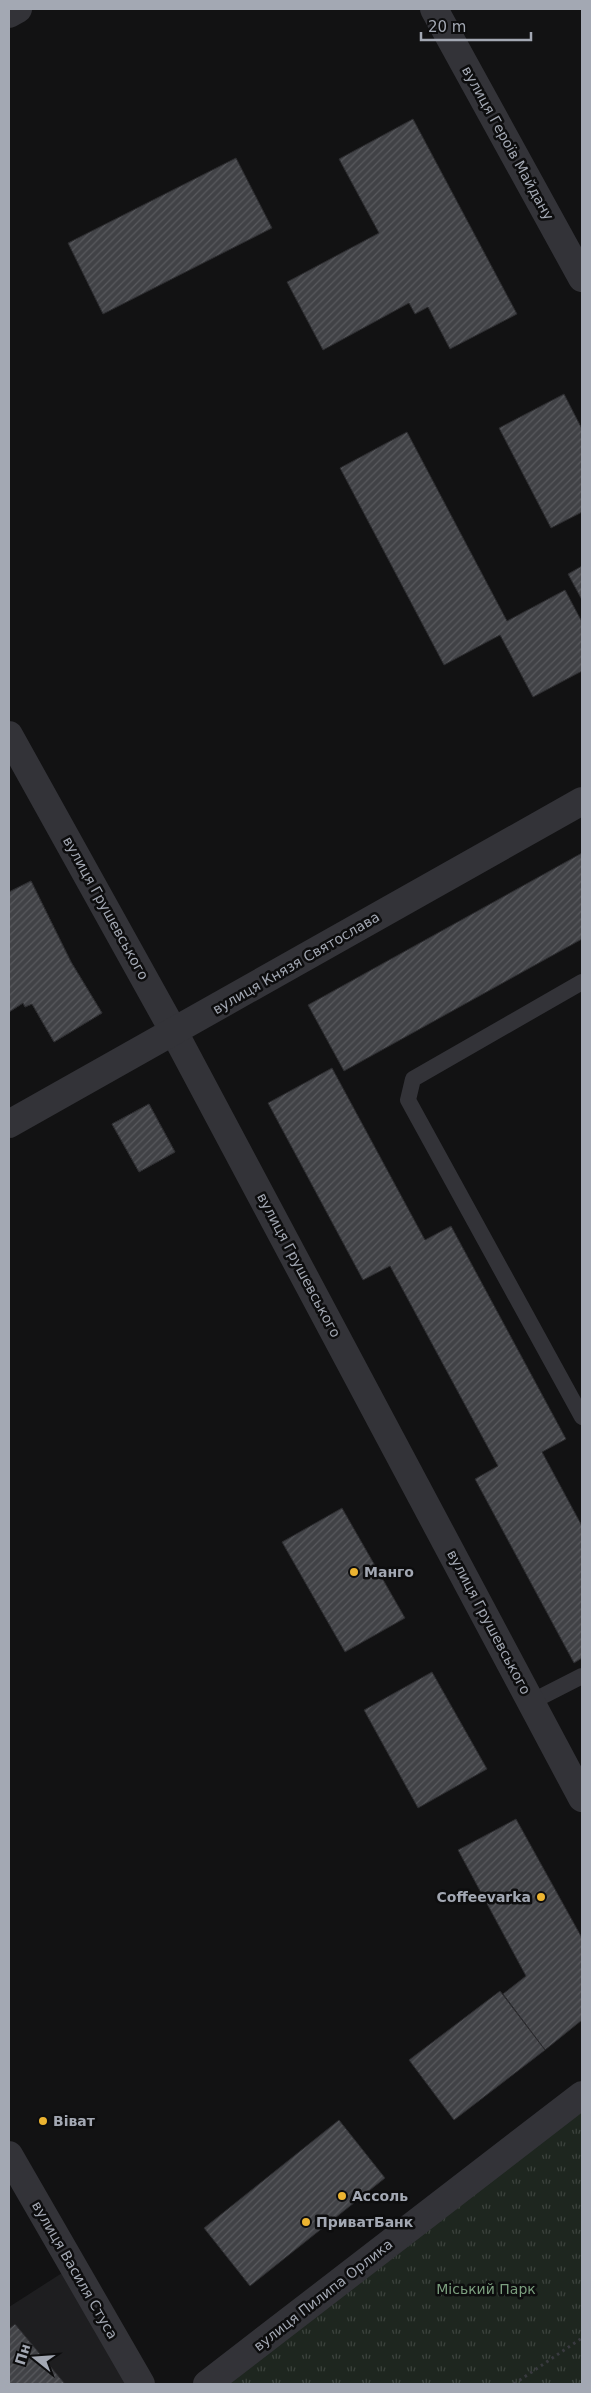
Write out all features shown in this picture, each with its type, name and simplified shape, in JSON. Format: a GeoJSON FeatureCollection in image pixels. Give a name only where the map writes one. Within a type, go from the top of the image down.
{"type":"FeatureCollection","features":[{"type":"Feature","properties":{"kind":"street"},"geometry":{"type":"LineString","coordinates":[[9,14],[18,9]]}},
{"type":"Feature","properties":{"kind":"street","name":"вулиця Героїв Майдану"},"geometry":{"type":"LineString","coordinates":[[434,9],[582,278]]}},
{"type":"Feature","properties":{"kind":"street","name":"вулиця Грушевського"},"geometry":{"type":"LineString","coordinates":[[9,735],[174,1032],[582,1798]]}},
{"type":"Feature","properties":{"kind":"street","name":"вулиця Князя Святослава"},"geometry":{"type":"LineString","coordinates":[[9,1124],[582,801]]}},
{"type":"Feature","properties":{"kind":"street","name":"вулиця Пилипа Орлика"},"geometry":{"type":"LineString","coordinates":[[207,2384],[582,2095]]}},
{"type":"Feature","properties":{"kind":"street","name":"вулиця Василя Стуса"},"geometry":{"type":"LineString","coordinates":[[9,2155],[141,2384]]}},
{"type":"Feature","properties":{"kind":"lane"},"geometry":{"type":"LineString","coordinates":[[582,982],[412,1079],[408,1100],[582,1417]]}},
{"type":"Feature","properties":{"kind":"lane"},"geometry":{"type":"LineString","coordinates":[[531,1702],[582,1676]]}},
{"type":"Feature","properties":{"kind":"path"},"geometry":{"type":"LineString","coordinates":[[514,2384],[582,2338]]}},
{"type":"Feature","properties":{"kind":"shaded area"},"geometry":{"type":"Polygon","coordinates":[[[73,2266],[141,2384],[9,2384],[9,2307],[73,2266]]]}},
{"type":"Feature","properties":{"kind":"green space","name":"Міський Парк"},"geometry":{"type":"Polygon","coordinates":[[[582,2095],[582,2384],[208,2384],[582,2095]]]}},
{"type":"Feature","properties":{"kind":"building"},"geometry":{"type":"Polygon","coordinates":[[[413,119],[517,314],[450,349],[428,307],[415,314],[409,303],[323,350],[287,282],[379,233],[339,159],[413,119]]]}},
{"type":"Feature","properties":{"kind":"building"},"geometry":{"type":"Polygon","coordinates":[[[236,158],[272,228],[103,314],[68,243],[236,158]]]}},
{"type":"Feature","properties":{"kind":"building"},"geometry":{"type":"Polygon","coordinates":[[[564,394],[582,429],[582,512],[551,528],[499,428],[564,394]]]}},
{"type":"Feature","properties":{"kind":"building"},"geometry":{"type":"Polygon","coordinates":[[[407,432],[507,621],[565,590],[582,622],[582,671],[533,697],[500,635],[444,665],[340,468],[407,432]]]}},
{"type":"Feature","properties":{"kind":"building"},"geometry":{"type":"Polygon","coordinates":[[[582,566],[582,600],[568,574],[582,566]]]}},
{"type":"Feature","properties":{"kind":"building"},"geometry":{"type":"Polygon","coordinates":[[[582,853],[582,939],[344,1071],[308,1005],[582,853]]]}},
{"type":"Feature","properties":{"kind":"building"},"geometry":{"type":"Polygon","coordinates":[[[31,881],[71,962],[102,1013],[54,1042],[32,1004],[25,1007],[23,1003],[9,1012],[9,892],[31,881]]]}},
{"type":"Feature","properties":{"kind":"building"},"geometry":{"type":"Polygon","coordinates":[[[31,881],[71,962],[102,1013],[54,1042],[32,1004],[25,1007],[23,1003],[9,1012],[9,892],[31,881]]]}},
{"type":"Feature","properties":{"kind":"building"},"geometry":{"type":"Polygon","coordinates":[[[332,1068],[425,1240],[451,1226],[566,1439],[542,1452],[582,1526],[582,1658],[574,1663],[475,1479],[498,1466],[390,1266],[363,1280],[268,1103],[332,1068]]]}},
{"type":"Feature","properties":{"kind":"building"},"geometry":{"type":"Polygon","coordinates":[[[149,1104],[175,1152],[139,1172],[112,1124],[149,1104]]]}},
{"type":"Feature","properties":{"kind":"building"},"geometry":{"type":"Polygon","coordinates":[[[149,1104],[175,1152],[139,1172],[112,1124],[149,1104]]]}},
{"type":"Feature","properties":{"kind":"building"},"geometry":{"type":"Polygon","coordinates":[[[342,1508],[405,1618],[345,1652],[282,1542],[342,1508]]]}},
{"type":"Feature","properties":{"kind":"building"},"geometry":{"type":"Polygon","coordinates":[[[432,1672],[487,1769],[418,1808],[364,1710],[432,1672]]]}},
{"type":"Feature","properties":{"kind":"building"},"geometry":{"type":"Polygon","coordinates":[[[516,1819],[582,1938],[582,2020],[545,2050],[503,1994],[526,1976],[458,1850],[516,1819]]]}},
{"type":"Feature","properties":{"kind":"building"},"geometry":{"type":"Polygon","coordinates":[[[500,1991],[545,2050],[454,2120],[409,2060],[500,1991]]]}},
{"type":"Feature","properties":{"kind":"building"},"geometry":{"type":"Polygon","coordinates":[[[339,2120],[385,2178],[250,2286],[204,2228],[339,2120]]]}},
{"type":"Feature","properties":{"kind":"building"},"geometry":{"type":"Polygon","coordinates":[[[15,2324],[65,2384],[9,2384],[9,2329],[15,2324]]]}},
{"type":"Feature","properties":{"kind":"place","name":"Манго"},"geometry":{"type":"Point","coordinates":[354,1572]}},
{"type":"Feature","properties":{"kind":"place","name":"Coffeevarka"},"geometry":{"type":"Point","coordinates":[541,1897]}},
{"type":"Feature","properties":{"kind":"place","name":"Віват"},"geometry":{"type":"Point","coordinates":[43,2121]}},
{"type":"Feature","properties":{"kind":"place","name":"Ассоль"},"geometry":{"type":"Point","coordinates":[342,2196]}},
{"type":"Feature","properties":{"kind":"place","name":"ПриватБанк"},"geometry":{"type":"Point","coordinates":[306,2222]}}]}
